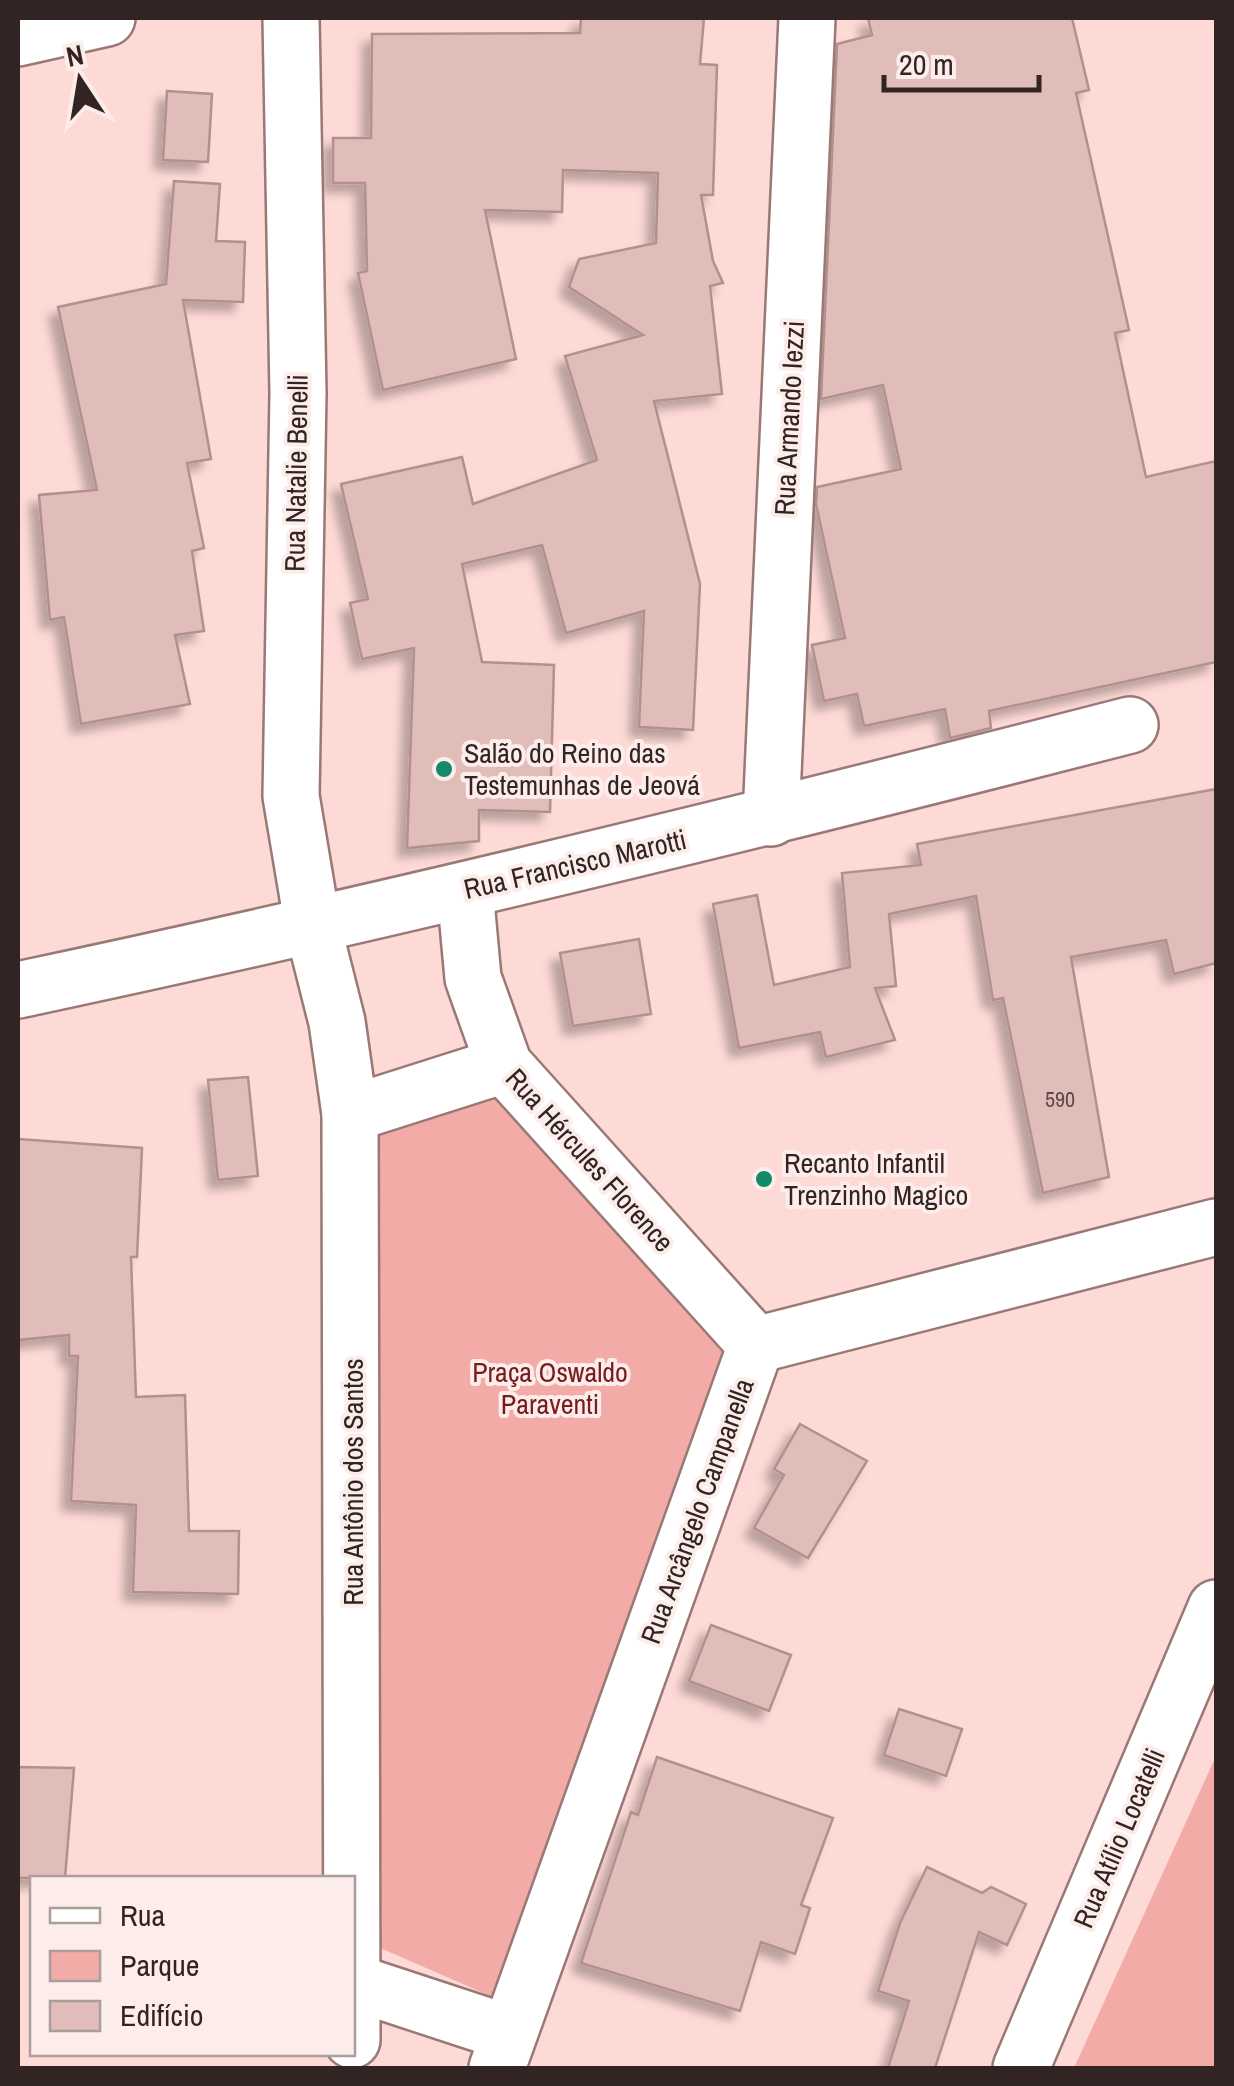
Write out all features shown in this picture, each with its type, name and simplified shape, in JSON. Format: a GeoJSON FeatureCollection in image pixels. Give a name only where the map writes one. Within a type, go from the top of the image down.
{"type":"FeatureCollection","features":[{"type":"Feature","properties":{"kind":"street"},"geometry":{"type":"LineString","coordinates":[[18,38],[106,18]]}},
{"type":"Feature","properties":{"kind":"street","name":"Rua Natalie Benelli"},"geometry":{"type":"LineString","coordinates":[[291,18],[296,101],[298,393],[291,796],[313,927]]}},
{"type":"Feature","properties":{"kind":"street","name":"Rua Armando Iezzi"},"geometry":{"type":"LineString","coordinates":[[771,818],[807,18]]}},
{"type":"Feature","properties":{"kind":"street","name":"Rua Francisco Marotti"},"geometry":{"type":"LineString","coordinates":[[18,990],[313,927],[771,818],[1130,724]]}},
{"type":"Feature","properties":{"kind":"street","name":"Rua Hércules Florence"},"geometry":{"type":"LineString","coordinates":[[465,890],[473,978],[504,1065],[756,1345]]}},
{"type":"Feature","properties":{"kind":"street","name":"Rua Antônio dos Santos"},"geometry":{"type":"LineString","coordinates":[[313,927],[337,1022],[350,1114],[355,1997]]}},
{"type":"Feature","properties":{"kind":"street"},"geometry":{"type":"LineString","coordinates":[[350,1114],[504,1065]]}},
{"type":"Feature","properties":{"kind":"street","name":"Rua Arcângelo Campanella"},"geometry":{"type":"LineString","coordinates":[[502,2051],[756,1345],[1216,1227]]}},
{"type":"Feature","properties":{"kind":"street","name":"Rua Atílio Locatelli"},"geometry":{"type":"LineString","coordinates":[[1022,2068],[1216,1608]]}},
{"type":"Feature","properties":{"kind":"street"},"geometry":{"type":"LineString","coordinates":[[356,1983],[502,2051]]}},
{"type":"Feature","properties":{"kind":"green space","name":"Praça Oswaldo Paraventi"},"geometry":{"type":"Polygon","coordinates":[[[497,1090],[756,1345],[495,1998],[378,1947],[373,1106],[497,1090]]]}},
{"type":"Feature","properties":{"kind":"green space"},"geometry":{"type":"Polygon","coordinates":[[[1216,1756],[1216,2068],[1074,2068],[1216,1756]]]}},
{"type":"Feature","properties":{"kind":"building"},"geometry":{"type":"Polygon","coordinates":[[[581,18],[704,18],[700,64],[717,65],[713,195],[701,195],[713,261],[723,283],[710,286],[722,394],[654,401],[700,584],[693,730],[639,727],[644,611],[566,633],[542,545],[462,564],[482,662],[554,665],[550,812],[479,810],[479,841],[407,848],[414,648],[362,659],[350,603],[368,599],[341,484],[462,457],[473,504],[597,460],[565,356],[643,335],[569,287],[579,259],[656,243],[658,173],[563,170],[562,212],[485,210],[516,359],[383,390],[358,273],[367,271],[365,183],[333,183],[333,138],[371,138],[372,34],[580,33],[581,18]]]}},
{"type":"Feature","properties":{"kind":"building"},"geometry":{"type":"Polygon","coordinates":[[[868,18],[1072,18],[1089,90],[1076,93],[1129,330],[1115,333],[1146,477],[1216,461],[1216,662],[989,711],[991,728],[950,738],[945,709],[864,726],[857,694],[824,701],[812,645],[845,638],[816,504],[817,487],[901,469],[883,385],[821,399],[837,44],[872,35],[868,18]]]}},
{"type":"Feature","properties":{"kind":"building"},"geometry":{"type":"Polygon","coordinates":[[[167,91],[212,94],[208,162],[163,160],[167,91]]]}},
{"type":"Feature","properties":{"kind":"building"},"geometry":{"type":"Polygon","coordinates":[[[174,181],[220,184],[216,241],[245,242],[243,302],[183,300],[211,459],[187,463],[204,548],[192,551],[204,631],[175,635],[190,704],[81,724],[64,617],[50,620],[39,495],[97,490],[58,307],[166,284],[174,181]]]}},
{"type":"Feature","properties":{"kind":"building"},"geometry":{"type":"Polygon","coordinates":[[[1216,789],[1216,963],[1174,974],[1166,940],[1071,957],[1109,1177],[1043,1193],[1003,998],[993,1000],[976,896],[889,914],[896,986],[875,988],[895,1040],[826,1057],[820,1032],[739,1048],[713,904],[757,895],[774,985],[850,967],[842,873],[921,865],[917,844],[1216,789]]]}},
{"type":"Feature","properties":{"kind":"building"},"geometry":{"type":"Polygon","coordinates":[[[639,939],[651,1014],[573,1026],[560,953],[639,939]]]}},
{"type":"Feature","properties":{"kind":"building"},"geometry":{"type":"Polygon","coordinates":[[[248,1077],[258,1176],[218,1180],[208,1080],[248,1077]]]}},
{"type":"Feature","properties":{"kind":"building"},"geometry":{"type":"Polygon","coordinates":[[[18,1139],[142,1148],[137,1257],[131,1257],[136,1397],[185,1395],[189,1531],[239,1531],[238,1594],[133,1592],[136,1505],[71,1501],[78,1356],[69,1356],[69,1335],[18,1340],[18,1139]]]}},
{"type":"Feature","properties":{"kind":"building"},"geometry":{"type":"Polygon","coordinates":[[[800,1424],[867,1461],[808,1558],[754,1528],[784,1475],[774,1469],[800,1424]]]}},
{"type":"Feature","properties":{"kind":"building"},"geometry":{"type":"Polygon","coordinates":[[[711,1625],[791,1655],[769,1711],[689,1681],[711,1625]]]}},
{"type":"Feature","properties":{"kind":"building"},"geometry":{"type":"Polygon","coordinates":[[[899,1709],[962,1729],[946,1776],[884,1755],[899,1709]]]}},
{"type":"Feature","properties":{"kind":"building"},"geometry":{"type":"Polygon","coordinates":[[[657,1757],[833,1818],[801,1905],[810,1908],[795,1954],[761,1942],[740,2011],[581,1963],[631,1812],[638,1815],[657,1757]]]}},
{"type":"Feature","properties":{"kind":"building"},"geometry":{"type":"Polygon","coordinates":[[[18,1767],[74,1768],[65,1876],[18,1878],[18,1767]]]}},
{"type":"Feature","properties":{"kind":"building"},"geometry":{"type":"Polygon","coordinates":[[[927,1867],[982,1893],[991,1887],[1026,1904],[1007,1945],[979,1932],[935,2068],[888,2068],[909,2001],[878,1991],[900,1923],[927,1867]]]}},
{"type":"Feature","properties":{"kind":"place","name":"Salão do Reino das Testemunhas de Jeová"},"geometry":{"type":"Point","coordinates":[444,769]}},
{"type":"Feature","properties":{"kind":"place","name":"Recanto Infantil Trenzinho Magico"},"geometry":{"type":"Point","coordinates":[764,1179]}}]}
